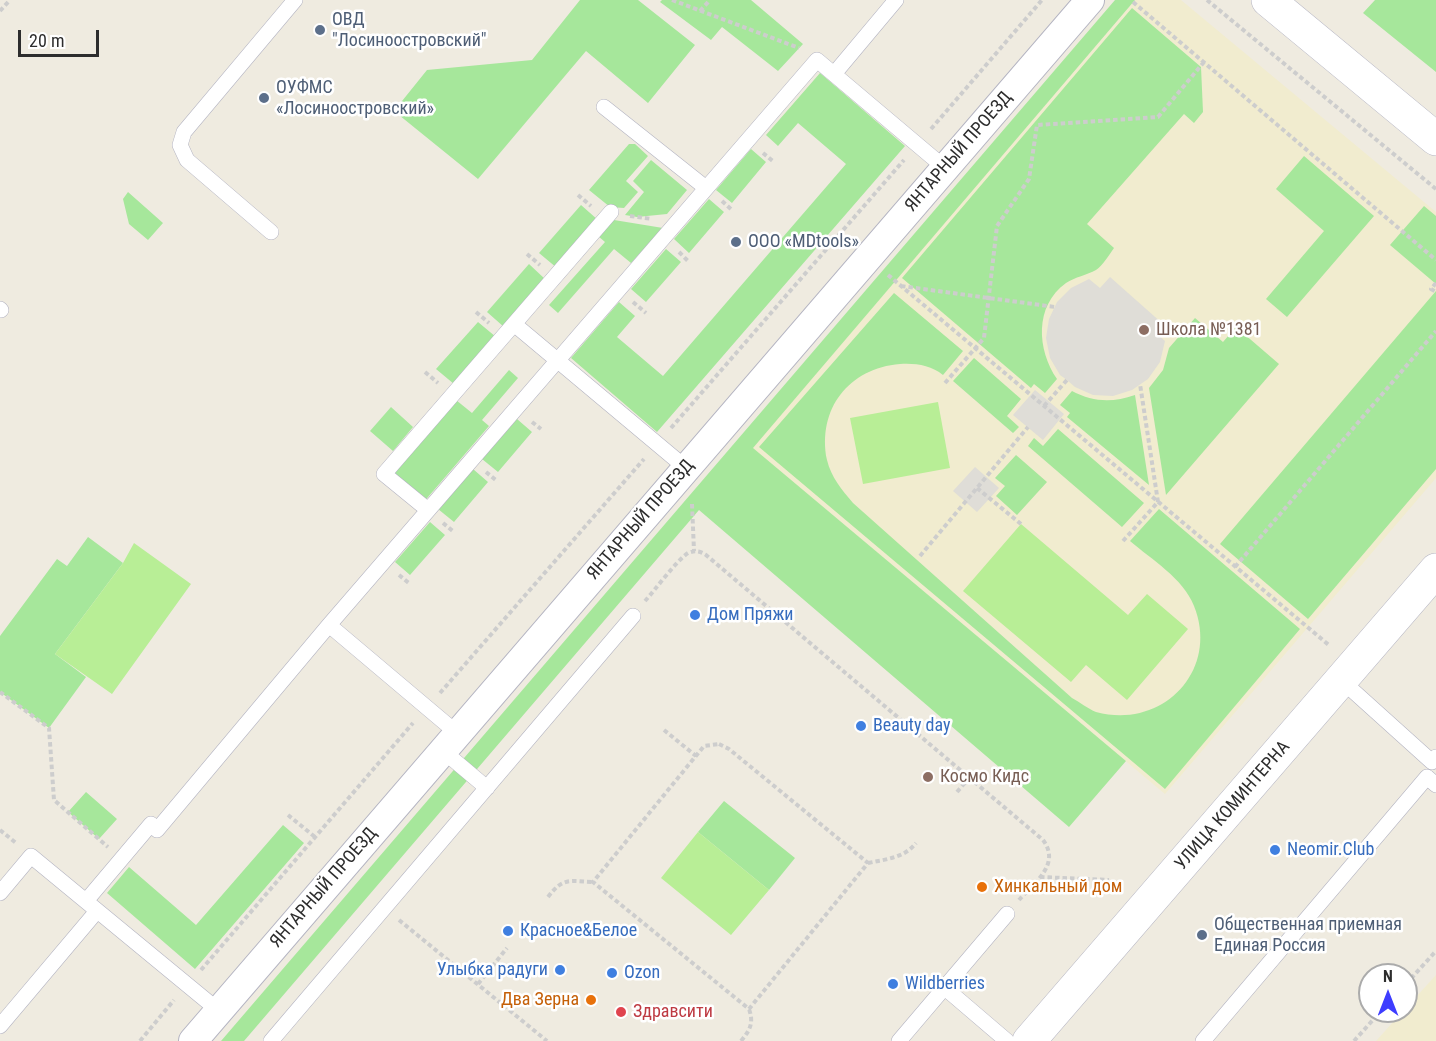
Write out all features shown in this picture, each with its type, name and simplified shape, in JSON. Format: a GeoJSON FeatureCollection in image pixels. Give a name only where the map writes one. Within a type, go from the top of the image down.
{"type":"FeatureCollection","features":[{"type":"Feature","properties":{"kind":"street","name":"ЯНТАРНЫЙ ПРОЕЗД"},"geometry":{"type":"LineString","coordinates":[[193,1041],[1090,0]]}},
{"type":"Feature","properties":{"kind":"street"},"geometry":{"type":"LineString","coordinates":[[1268,0],[1436,139]]}},
{"type":"Feature","properties":{"kind":"street","name":"УЛИЦА КОМИНТЕРНА"},"geometry":{"type":"LineString","coordinates":[[1029,1041],[1436,570]]}},
{"type":"Feature","properties":{"kind":"lane"},"geometry":{"type":"LineString","coordinates":[[271,232],[187,160],[180,145],[184,132],[295,0]]}},
{"type":"Feature","properties":{"kind":"lane"},"geometry":{"type":"LineString","coordinates":[[834,74],[896,0]]}},
{"type":"Feature","properties":{"kind":"lane"},"geometry":{"type":"LineString","coordinates":[[0,1026],[92,906],[121,859],[151,824],[157,830],[329,625],[817,60],[945,168]]}},
{"type":"Feature","properties":{"kind":"lane"},"geometry":{"type":"LineString","coordinates":[[604,107],[706,188]]}},
{"type":"Feature","properties":{"kind":"lane"},"geometry":{"type":"LineString","coordinates":[[428,510],[384,474],[611,212]]}},
{"type":"Feature","properties":{"kind":"lane"},"geometry":{"type":"LineString","coordinates":[[514,324],[556,362],[686,468]]}},
{"type":"Feature","properties":{"kind":"lane"},"geometry":{"type":"LineString","coordinates":[[271,1041],[633,616]]}},
{"type":"Feature","properties":{"kind":"lane"},"geometry":{"type":"LineString","coordinates":[[329,625],[427,707],[487,788]]}},
{"type":"Feature","properties":{"kind":"lane"},"geometry":{"type":"LineString","coordinates":[[1203,1041],[1432,781],[1434,759],[1347,673]]}},
{"type":"Feature","properties":{"kind":"lane"},"geometry":{"type":"LineString","coordinates":[[0,893],[31,856],[219,1011]]}},
{"type":"Feature","properties":{"kind":"lane"},"geometry":{"type":"LineString","coordinates":[[899,1041],[1007,914]]}},
{"type":"Feature","properties":{"kind":"lane"},"geometry":{"type":"LineString","coordinates":[[945,988],[1007,1041]]}},
{"type":"Feature","properties":{"kind":"path"},"geometry":{"type":"LineString","coordinates":[[0,11],[10,0]]}},
{"type":"Feature","properties":{"kind":"path"},"geometry":{"type":"LineString","coordinates":[[672,0],[802,49],[817,60]]}},
{"type":"Feature","properties":{"kind":"path"},"geometry":{"type":"LineString","coordinates":[[700,11],[710,0]]}},
{"type":"Feature","properties":{"kind":"path"},"geometry":{"type":"LineString","coordinates":[[140,1041],[427,707],[1042,0]]}},
{"type":"Feature","properties":{"kind":"path"},"geometry":{"type":"LineString","coordinates":[[1207,0],[1436,189]]}},
{"type":"Feature","properties":{"kind":"path"},"geometry":{"type":"LineString","coordinates":[[1133,2],[1436,260]]}},
{"type":"Feature","properties":{"kind":"path"},"geometry":{"type":"LineString","coordinates":[[945,383],[984,338],[997,226],[1029,179],[1037,125],[1158,117],[1204,62]]}},
{"type":"Feature","properties":{"kind":"path"},"geometry":{"type":"LineString","coordinates":[[611,212],[676,224]]}},
{"type":"Feature","properties":{"kind":"path"},"geometry":{"type":"LineString","coordinates":[[868,258],[1236,567],[1347,673]]}},
{"type":"Feature","properties":{"kind":"path"},"geometry":{"type":"LineString","coordinates":[[1436,283],[1431,289],[1436,292]]}},
{"type":"Feature","properties":{"kind":"path"},"geometry":{"type":"LineString","coordinates":[[900,285],[1055,307]]}},
{"type":"Feature","properties":{"kind":"path"},"geometry":{"type":"LineString","coordinates":[[1236,567],[1436,331]]}},
{"type":"Feature","properties":{"kind":"path"},"geometry":{"type":"LineString","coordinates":[[1044,406],[1067,380]]}},
{"type":"Feature","properties":{"kind":"path"},"geometry":{"type":"LineString","coordinates":[[1140,384],[1158,502]]}},
{"type":"Feature","properties":{"kind":"path"},"geometry":{"type":"LineString","coordinates":[[920,556],[1028,428]]}},
{"type":"Feature","properties":{"kind":"path"},"geometry":{"type":"LineString","coordinates":[[977,488],[1021,524]]}},
{"type":"Feature","properties":{"kind":"path"},"geometry":{"type":"LineString","coordinates":[[1123,541],[1158,502]]}},
{"type":"Feature","properties":{"kind":"path"},"geometry":{"type":"LineString","coordinates":[[633,616],[684,556],[689,552],[700,551],[706,555],[1043,840],[1049,848],[1048,866],[1007,914]]}},
{"type":"Feature","properties":{"kind":"path"},"geometry":{"type":"LineString","coordinates":[[0,692],[49,728],[54,800],[121,859]]}},
{"type":"Feature","properties":{"kind":"path"},"geometry":{"type":"LineString","coordinates":[[664,730],[696,756]]}},
{"type":"Feature","properties":{"kind":"path"},"geometry":{"type":"LineString","coordinates":[[593,882],[704,746],[719,744],[729,749],[868,863]]}},
{"type":"Feature","properties":{"kind":"path"},"geometry":{"type":"LineString","coordinates":[[957,792],[969,778]]}},
{"type":"Feature","properties":{"kind":"path"},"geometry":{"type":"LineString","coordinates":[[288,815],[315,837]]}},
{"type":"Feature","properties":{"kind":"path"},"geometry":{"type":"LineString","coordinates":[[749,1009],[868,863],[901,856],[910,851],[916,843]]}},
{"type":"Feature","properties":{"kind":"path"},"geometry":{"type":"LineString","coordinates":[[1039,877],[1109,880]]}},
{"type":"Feature","properties":{"kind":"path"},"geometry":{"type":"LineString","coordinates":[[548,897],[560,884],[570,881],[593,882],[749,1009],[752,1017],[751,1026],[741,1041]]}},
{"type":"Feature","properties":{"kind":"path"},"geometry":{"type":"LineString","coordinates":[[384,908],[547,1041]]}},
{"type":"Feature","properties":{"kind":"path"},"geometry":{"type":"LineString","coordinates":[[478,984],[507,948]]}},
{"type":"Feature","properties":{"kind":"path"},"geometry":{"type":"LineString","coordinates":[[1418,971],[1436,951]]}},
{"type":"Feature","properties":{"kind":"path"},"geometry":{"type":"LineString","coordinates":[[1354,1041],[1370,1023]]}},
{"type":"Feature","properties":{"kind":"shaded area","name":"Школа №1381"},"geometry":{"type":"Polygon","coordinates":[[[1135,0],[1181,0],[1436,212],[1436,478],[1165,794],[752,448],[1135,0]]]}},
{"type":"Feature","properties":{"kind":"shaded area"},"geometry":{"type":"Polygon","coordinates":[[[1110,277],[1163,324],[1156,333],[1165,341],[1160,362],[1148,379],[1132,390],[1113,396],[1093,395],[1075,387],[1060,375],[1050,358],[1046,338],[1049,319],[1057,302],[1071,288],[1089,279],[1100,288],[1110,277]]]}},
{"type":"Feature","properties":{"kind":"shaded area"},"geometry":{"type":"Polygon","coordinates":[[[1035,390],[1064,414],[1043,440],[1013,415],[1035,390]]]}},
{"type":"Feature","properties":{"kind":"shaded area"},"geometry":{"type":"Polygon","coordinates":[[[975,467],[999,488],[977,512],[953,491],[975,467]]]}},
{"type":"Feature","properties":{"kind":"shaded area"},"geometry":{"type":"Polygon","coordinates":[[[1436,975],[1436,1041],[1376,1041],[1392,1023],[1418,1023],[1418,995],[1436,975]]]}},
{"type":"Feature","properties":{"kind":"green space"},"geometry":{"type":"Polygon","coordinates":[[[580,0],[638,0],[695,45],[648,103],[586,51],[478,179],[394,111],[427,70],[532,60],[580,0]]]}},
{"type":"Feature","properties":{"kind":"green space"},"geometry":{"type":"Polygon","coordinates":[[[662,0],[751,0],[803,44],[778,71],[722,27],[711,40],[660,2],[662,0]]]}},
{"type":"Feature","properties":{"kind":"green space"},"geometry":{"type":"Polygon","coordinates":[[[1115,0],[1135,0],[753,448],[1126,761],[1069,827],[699,510],[244,1041],[221,1041],[1115,0]]]}},
{"type":"Feature","properties":{"kind":"green space"},"geometry":{"type":"Polygon","coordinates":[[[1375,0],[1436,0],[1436,72],[1363,13],[1375,0]]]}},
{"type":"Feature","properties":{"kind":"green space"},"geometry":{"type":"Polygon","coordinates":[[[1132,8],[1201,67],[1203,112],[1194,123],[1184,114],[1087,224],[1114,248],[1099,268],[1066,283],[1048,304],[1042,329],[1043,342],[1045,355],[1057,379],[1045,393],[1034,384],[1031,388],[902,278],[1132,8]]]}},
{"type":"Feature","properties":{"kind":"green space"},"geometry":{"type":"Polygon","coordinates":[[[820,73],[905,146],[657,432],[571,358],[619,302],[635,316],[617,337],[663,376],[846,164],[798,123],[778,146],[766,135],[820,73]]]}},
{"type":"Feature","properties":{"kind":"green space"},"geometry":{"type":"Polygon","coordinates":[[[629,144],[635,144],[648,156],[626,181],[638,192],[624,208],[610,207],[589,190],[629,144]]]}},
{"type":"Feature","properties":{"kind":"green space"},"geometry":{"type":"Polygon","coordinates":[[[751,149],[766,162],[732,203],[716,190],[751,149]]]}},
{"type":"Feature","properties":{"kind":"green space"},"geometry":{"type":"Polygon","coordinates":[[[1304,156],[1374,216],[1287,317],[1266,299],[1324,231],[1276,189],[1304,156]]]}},
{"type":"Feature","properties":{"kind":"green space"},"geometry":{"type":"Polygon","coordinates":[[[651,160],[687,190],[667,214],[637,217],[625,215],[644,192],[633,181],[651,160]]]}},
{"type":"Feature","properties":{"kind":"green space"},"geometry":{"type":"Polygon","coordinates":[[[128,192],[163,223],[148,240],[129,224],[123,199],[128,192]]]}},
{"type":"Feature","properties":{"kind":"green space"},"geometry":{"type":"Polygon","coordinates":[[[709,199],[724,212],[689,253],[674,239],[709,199]]]}},
{"type":"Feature","properties":{"kind":"green space"},"geometry":{"type":"Polygon","coordinates":[[[581,205],[598,220],[557,268],[539,253],[581,205]]]}},
{"type":"Feature","properties":{"kind":"green space"},"geometry":{"type":"Polygon","coordinates":[[[1424,206],[1436,216],[1436,284],[1390,245],[1424,206]]]}},
{"type":"Feature","properties":{"kind":"green space"},"geometry":{"type":"Polygon","coordinates":[[[614,220],[663,228],[631,263],[614,249],[558,313],[549,305],[605,242],[598,236],[614,220]]]}},
{"type":"Feature","properties":{"kind":"green space"},"geometry":{"type":"Polygon","coordinates":[[[666,249],[681,262],[646,302],[631,289],[666,249]]]}},
{"type":"Feature","properties":{"kind":"green space"},"geometry":{"type":"Polygon","coordinates":[[[529,264],[546,280],[504,327],[487,312],[529,264]]]}},
{"type":"Feature","properties":{"kind":"green space"},"geometry":{"type":"Polygon","coordinates":[[[1436,291],[1436,469],[1308,619],[1220,544],[1436,291]]]}},
{"type":"Feature","properties":{"kind":"green space"},"geometry":{"type":"Polygon","coordinates":[[[894,293],[963,351],[943,375],[923,365],[900,364],[882,367],[852,383],[832,408],[827,424],[825,441],[831,472],[853,503],[1072,698],[1096,712],[1120,715],[1143,712],[1163,704],[1180,690],[1192,673],[1199,653],[1200,630],[1194,606],[1175,578],[1130,541],[1159,509],[1300,629],[1165,789],[759,447],[894,293]]]}},
{"type":"Feature","properties":{"kind":"green space"},"geometry":{"type":"Polygon","coordinates":[[[1195,318],[1223,342],[1236,327],[1279,364],[1166,495],[1149,388],[1163,370],[1169,348],[1195,318]]]}},
{"type":"Feature","properties":{"kind":"green space"},"geometry":{"type":"Polygon","coordinates":[[[478,322],[496,337],[454,384],[436,369],[478,322]]]}},
{"type":"Feature","properties":{"kind":"green space"},"geometry":{"type":"Polygon","coordinates":[[[974,358],[1021,399],[1007,416],[1019,427],[1013,433],[953,381],[974,358]]]}},
{"type":"Feature","properties":{"kind":"green space"},"geometry":{"type":"Polygon","coordinates":[[[509,370],[518,378],[482,420],[489,426],[422,504],[390,478],[456,400],[472,413],[509,370]]]}},
{"type":"Feature","properties":{"kind":"green space"},"geometry":{"type":"Polygon","coordinates":[[[1072,391],[1103,400],[1135,395],[1149,485],[1067,417],[1070,413],[1060,405],[1072,391]]]}},
{"type":"Feature","properties":{"kind":"green space"},"geometry":{"type":"Polygon","coordinates":[[[938,402],[950,468],[863,484],[850,418],[938,402]]]}},
{"type":"Feature","properties":{"kind":"green space"},"geometry":{"type":"Polygon","coordinates":[[[391,407],[413,427],[393,451],[370,431],[391,407]]]}},
{"type":"Feature","properties":{"kind":"green space"},"geometry":{"type":"Polygon","coordinates":[[[517,419],[532,432],[498,472],[482,459],[517,419]]]}},
{"type":"Feature","properties":{"kind":"green space"},"geometry":{"type":"Polygon","coordinates":[[[1058,429],[1144,503],[1122,527],[1028,446],[1034,438],[1043,446],[1058,429]]]}},
{"type":"Feature","properties":{"kind":"green space"},"geometry":{"type":"Polygon","coordinates":[[[1016,455],[1047,482],[1017,515],[996,496],[1005,486],[995,478],[1016,455]]]}},
{"type":"Feature","properties":{"kind":"green space"},"geometry":{"type":"Polygon","coordinates":[[[473,469],[488,482],[454,522],[438,509],[473,469]]]}},
{"type":"Feature","properties":{"kind":"green space"},"geometry":{"type":"Polygon","coordinates":[[[430,522],[445,535],[410,575],[395,562],[430,522]]]}},
{"type":"Feature","properties":{"kind":"green space"},"geometry":{"type":"Polygon","coordinates":[[[1021,524],[1128,615],[1147,594],[1188,629],[1127,700],[1086,665],[1071,682],[963,591],[1021,524]]]}},
{"type":"Feature","properties":{"kind":"green space"},"geometry":{"type":"Polygon","coordinates":[[[88,537],[123,563],[55,654],[86,677],[49,728],[0,692],[0,636],[57,559],[67,566],[88,537]]]}},
{"type":"Feature","properties":{"kind":"green space"},"geometry":{"type":"Polygon","coordinates":[[[134,543],[191,584],[112,694],[55,654],[123,563],[134,543]]]}},
{"type":"Feature","properties":{"kind":"green space"},"geometry":{"type":"Polygon","coordinates":[[[86,792],[117,819],[99,839],[68,812],[86,792]]]}},
{"type":"Feature","properties":{"kind":"green space"},"geometry":{"type":"Polygon","coordinates":[[[724,801],[795,858],[769,890],[698,832],[724,801]]]}},
{"type":"Feature","properties":{"kind":"green space"},"geometry":{"type":"Polygon","coordinates":[[[283,825],[304,843],[195,969],[107,893],[129,867],[196,925],[283,825]]]}},
{"type":"Feature","properties":{"kind":"green space"},"geometry":{"type":"Polygon","coordinates":[[[698,832],[769,890],[731,935],[661,878],[698,832]]]}},
{"type":"Feature","properties":{"kind":"place","name":"ОВД \"Лосиноостровский\""},"geometry":{"type":"Point","coordinates":[320,30]}},
{"type":"Feature","properties":{"kind":"place","name":"ОУФМС «Лосиноостровский»"},"geometry":{"type":"Point","coordinates":[264,98]}},
{"type":"Feature","properties":{"kind":"place","name":"ООО «MDtools»"},"geometry":{"type":"Point","coordinates":[736,242]}},
{"type":"Feature","properties":{"kind":"place","name":"Школа №1381"},"geometry":{"type":"Point","coordinates":[1144,330]}},
{"type":"Feature","properties":{"kind":"place","name":"Дом Пряжи"},"geometry":{"type":"Point","coordinates":[695,615]}},
{"type":"Feature","properties":{"kind":"place","name":"Beauty day"},"geometry":{"type":"Point","coordinates":[861,726]}},
{"type":"Feature","properties":{"kind":"place","name":"Космо Кидс"},"geometry":{"type":"Point","coordinates":[928,777]}},
{"type":"Feature","properties":{"kind":"place","name":"Neomir.Club"},"geometry":{"type":"Point","coordinates":[1275,850]}},
{"type":"Feature","properties":{"kind":"place","name":"Хинкальный дом"},"geometry":{"type":"Point","coordinates":[982,887]}},
{"type":"Feature","properties":{"kind":"place","name":"Красное&Белое"},"geometry":{"type":"Point","coordinates":[508,931]}},
{"type":"Feature","properties":{"kind":"place","name":"Общественная приемная Единая Россия"},"geometry":{"type":"Point","coordinates":[1202,935]}},
{"type":"Feature","properties":{"kind":"place","name":"Улыбка радуги"},"geometry":{"type":"Point","coordinates":[560,970]}},
{"type":"Feature","properties":{"kind":"place","name":"Ozon"},"geometry":{"type":"Point","coordinates":[612,973]}},
{"type":"Feature","properties":{"kind":"place","name":"Wildberries"},"geometry":{"type":"Point","coordinates":[893,984]}},
{"type":"Feature","properties":{"kind":"place","name":"Два Зерна"},"geometry":{"type":"Point","coordinates":[591,1000]}},
{"type":"Feature","properties":{"kind":"place","name":"Здравсити"},"geometry":{"type":"Point","coordinates":[621,1012]}}]}
